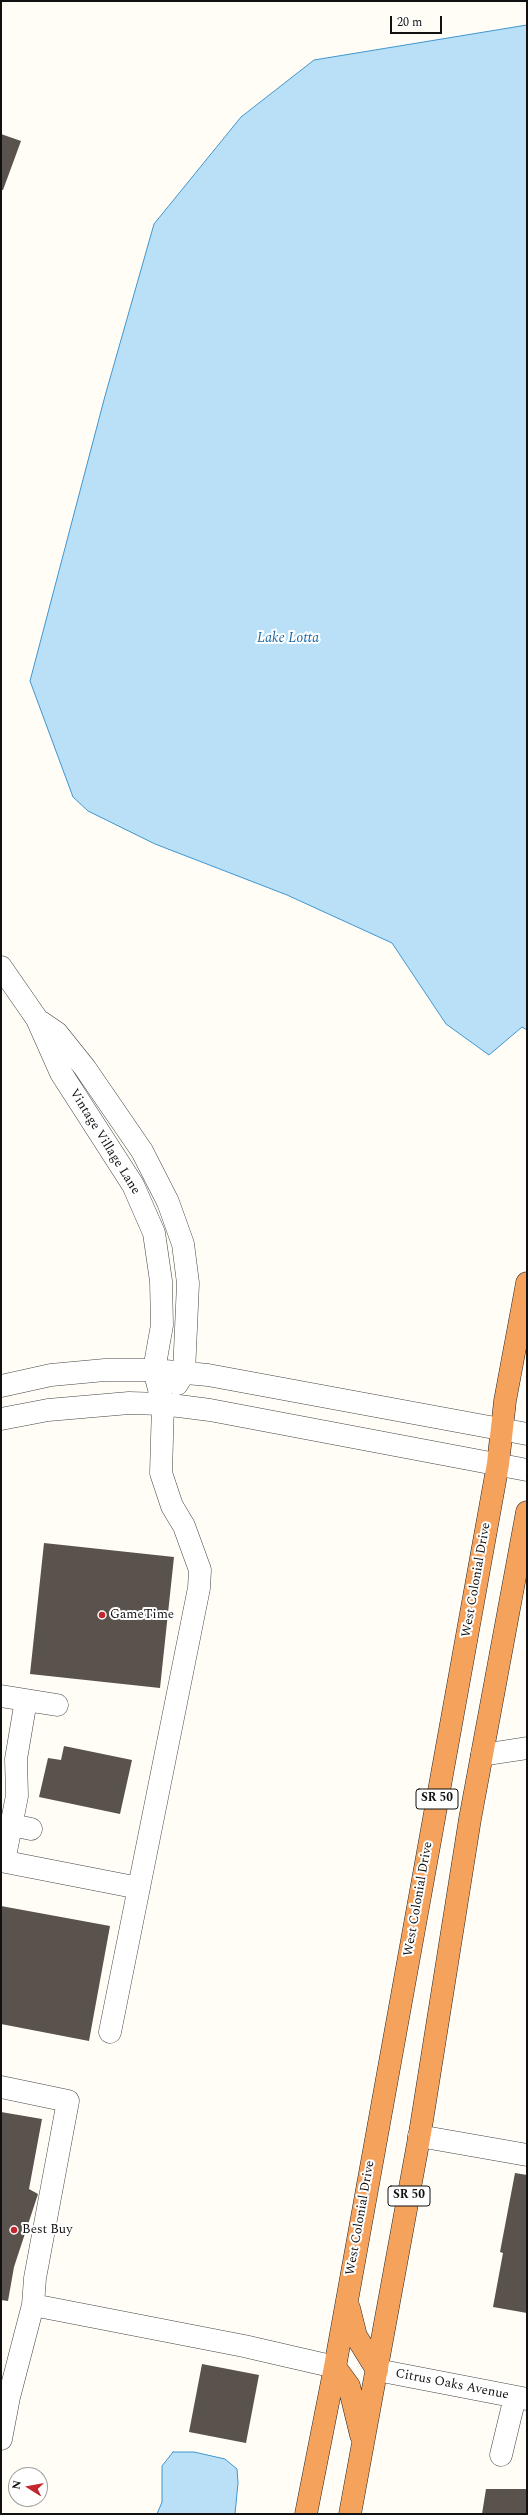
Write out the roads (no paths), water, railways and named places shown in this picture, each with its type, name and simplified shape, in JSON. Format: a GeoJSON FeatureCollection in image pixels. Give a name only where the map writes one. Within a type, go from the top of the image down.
{"type":"FeatureCollection","features":[{"type":"Feature","properties":{"kind":"highway","name":"West Colonial Drive"},"geometry":{"type":"LineString","coordinates":[[306,2514],[335,2366],[498,1464],[504,1401],[527,1283]]}},
{"type":"Feature","properties":{"kind":"highway","name":"SR 50"},"geometry":{"type":"LineString","coordinates":[[350,2514],[419,2136],[482,1755],[527,1512]]}},
{"type":"Feature","properties":{"kind":"highway"},"geometry":{"type":"LineString","coordinates":[[347,2297],[356,2336],[377,2370]]}},
{"type":"Feature","properties":{"kind":"highway"},"geometry":{"type":"LineString","coordinates":[[335,2366],[349,2386],[363,2446]]}},
{"type":"Feature","properties":{"kind":"street","name":"Vintage Village Lane"},"geometry":{"type":"LineString","coordinates":[[1,967],[37,1018],[61,1073],[133,1185],[154,1233],[161,1281],[162,1325],[154,1370],[164,1404]]}},
{"type":"Feature","properties":{"kind":"street","name":"Vintage Village Lane"},"geometry":{"type":"LineString","coordinates":[[37,1018],[57,1033],[85,1068],[142,1151],[168,1202],[183,1244],[188,1283],[184,1373]]}},
{"type":"Feature","properties":{"kind":"street"},"geometry":{"type":"LineString","coordinates":[[1,1386],[51,1375],[106,1370],[154,1370],[215,1376],[527,1434]]}},
{"type":"Feature","properties":{"kind":"street"},"geometry":{"type":"LineString","coordinates":[[110,2032],[139,1888],[137,1848],[199,1588],[200,1570],[184,1526],[172,1506],[161,1473],[164,1404],[184,1373]]}},
{"type":"Feature","properties":{"kind":"street"},"geometry":{"type":"LineString","coordinates":[[1,1419],[48,1410],[129,1403],[164,1404],[210,1410],[527,1470]]}},
{"type":"Feature","properties":{"kind":"street"},"geometry":{"type":"LineString","coordinates":[[1,1696],[57,1705]]}},
{"type":"Feature","properties":{"kind":"street"},"geometry":{"type":"LineString","coordinates":[[26,1700],[16,1759],[17,1796],[22,1827],[2,1861],[139,1888]]}},
{"type":"Feature","properties":{"kind":"street"},"geometry":{"type":"LineString","coordinates":[[482,1755],[527,1748]]}},
{"type":"Feature","properties":{"kind":"street"},"geometry":{"type":"LineString","coordinates":[[1,2087],[68,2101],[35,2278],[33,2304],[9,2397],[1,2440]]}},
{"type":"Feature","properties":{"kind":"street"},"geometry":{"type":"LineString","coordinates":[[419,2136],[527,2155]]}},
{"type":"Feature","properties":{"kind":"street"},"geometry":{"type":"LineString","coordinates":[[33,2304],[244,2346],[335,2366]]}},
{"type":"Feature","properties":{"kind":"street","name":"Citrus Oaks Avenue"},"geometry":{"type":"LineString","coordinates":[[377,2370],[521,2398]]}},
{"type":"Feature","properties":{"kind":"street"},"geometry":{"type":"LineString","coordinates":[[501,2455],[521,2398]]}},
{"type":"Feature","properties":{"kind":"water","name":"Lake Lotta"},"geometry":{"type":"Polygon","coordinates":[[[527,25],[527,1030],[522,1027],[489,1055],[446,1024],[392,943],[287,895],[155,844],[88,811],[73,797],[30,681],[105,396],[154,224],[241,117],[314,60],[527,25]]]}},
{"type":"Feature","properties":{"kind":"water"},"geometry":{"type":"Polygon","coordinates":[[[173,2452],[194,2452],[225,2459],[237,2469],[238,2483],[235,2514],[157,2514],[162,2502],[162,2466],[173,2452]]]}},
{"type":"Feature","properties":{"kind":"place","name":"GameTime"},"geometry":{"type":"Point","coordinates":[102,1615]}},
{"type":"Feature","properties":{"kind":"place","name":"Best Buy"},"geometry":{"type":"Point","coordinates":[14,2230]}}]}
